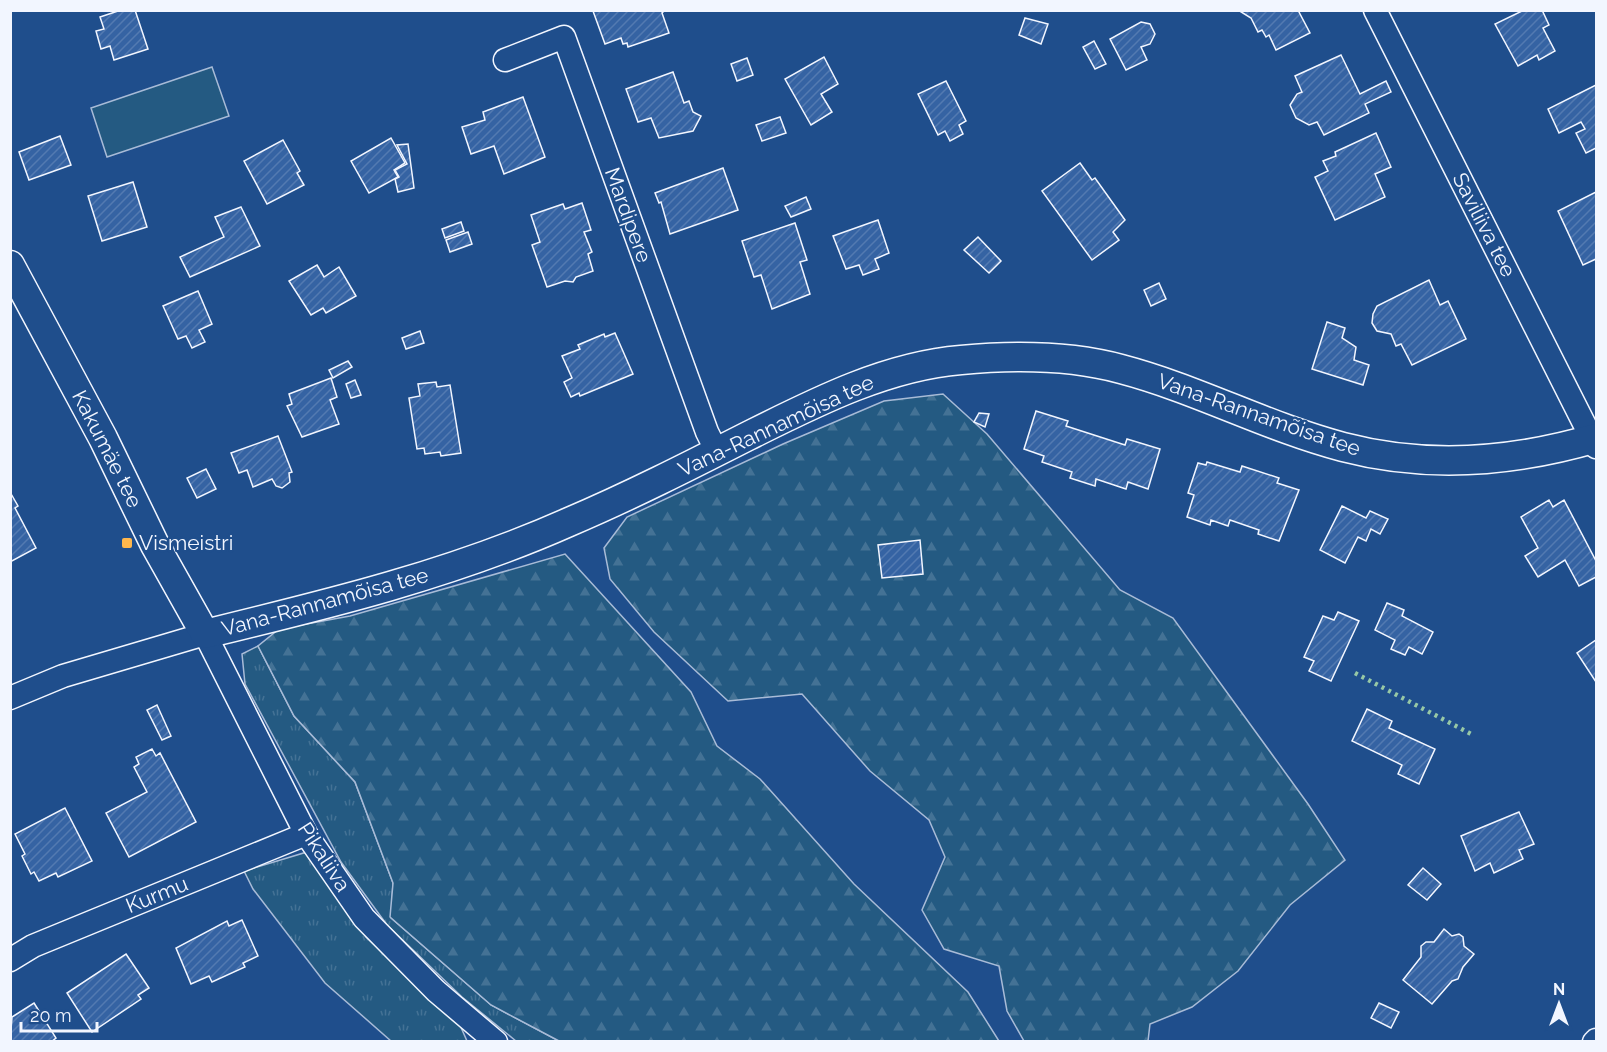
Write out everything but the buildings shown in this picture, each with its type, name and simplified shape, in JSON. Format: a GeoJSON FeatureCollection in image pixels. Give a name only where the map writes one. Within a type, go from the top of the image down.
{"type":"FeatureCollection","features":[{"type":"Feature","properties":{"kind":"street","name":"Saviliiva tee"},"geometry":{"type":"LineString","coordinates":[[1375,10],[1595,442]]}},
{"type":"Feature","properties":{"kind":"street","name":"Mardipere"},"geometry":{"type":"LineString","coordinates":[[505,60],[564,37],[703,421],[717,452]]}},
{"type":"Feature","properties":{"kind":"street","name":"Kakumäe tee"},"geometry":{"type":"LineString","coordinates":[[10,265],[103,438],[155,545],[205,634]]}},
{"type":"Feature","properties":{"kind":"street","name":"Vana-Rannamõisa tee"},"geometry":{"type":"LineString","coordinates":[[10,698],[63,676],[205,634],[409,583],[571,522],[809,406],[894,372],[955,360],[1016,356],[1065,359],[1120,368],[1333,444],[1388,456],[1424,460],[1482,460],[1595,442]]}},
{"type":"Feature","properties":{"kind":"street","name":"Pikaliiva"},"geometry":{"type":"LineString","coordinates":[[205,634],[306,834],[364,918],[436,991],[494,1041]]}},
{"type":"Feature","properties":{"kind":"street","name":"Kurmu"},"geometry":{"type":"LineString","coordinates":[[10,960],[33,946],[306,834]]}},
{"type":"Feature","properties":{"kind":"green space"},"geometry":{"type":"Polygon","coordinates":[[[212,67],[229,116],[107,157],[91,108],[212,67]]]}},
{"type":"Feature","properties":{"kind":"green space"},"geometry":{"type":"Polygon","coordinates":[[[943,394],[987,434],[1120,590],[1173,618],[1308,804],[1345,860],[1290,905],[1238,971],[1192,1007],[1150,1024],[1148,1041],[1024,1041],[1007,1011],[999,966],[944,949],[922,910],[945,857],[929,820],[870,771],[802,694],[728,701],[654,632],[610,579],[604,548],[627,517],[783,444],[884,401],[943,394]]]}},
{"type":"Feature","properties":{"kind":"green space"},"geometry":{"type":"Polygon","coordinates":[[[565,554],[691,692],[717,746],[760,779],[854,884],[968,992],[999,1041],[559,1041],[491,1005],[390,917],[393,883],[355,782],[294,716],[258,646],[279,629],[350,616],[565,554]]]}},
{"type":"Feature","properties":{"kind":"green space"},"geometry":{"type":"Polygon","coordinates":[[[258,646],[294,716],[355,782],[393,883],[391,918],[491,1005],[559,1041],[516,1041],[462,997],[387,925],[341,862],[245,684],[242,654],[258,646]]]}},
{"type":"Feature","properties":{"kind":"green space"},"geometry":{"type":"Polygon","coordinates":[[[307,852],[366,937],[459,1023],[467,1041],[391,1041],[325,983],[253,889],[244,871],[307,852]]]}},
{"type":"Feature","properties":{"kind":"hedge"},"geometry":{"type":"LineString","coordinates":[[1355,673],[1473,735]]}},
{"type":"Feature","properties":{"kind":"place","name":"Vismeistri"},"geometry":{"type":"Point","coordinates":[127,543]}}]}
